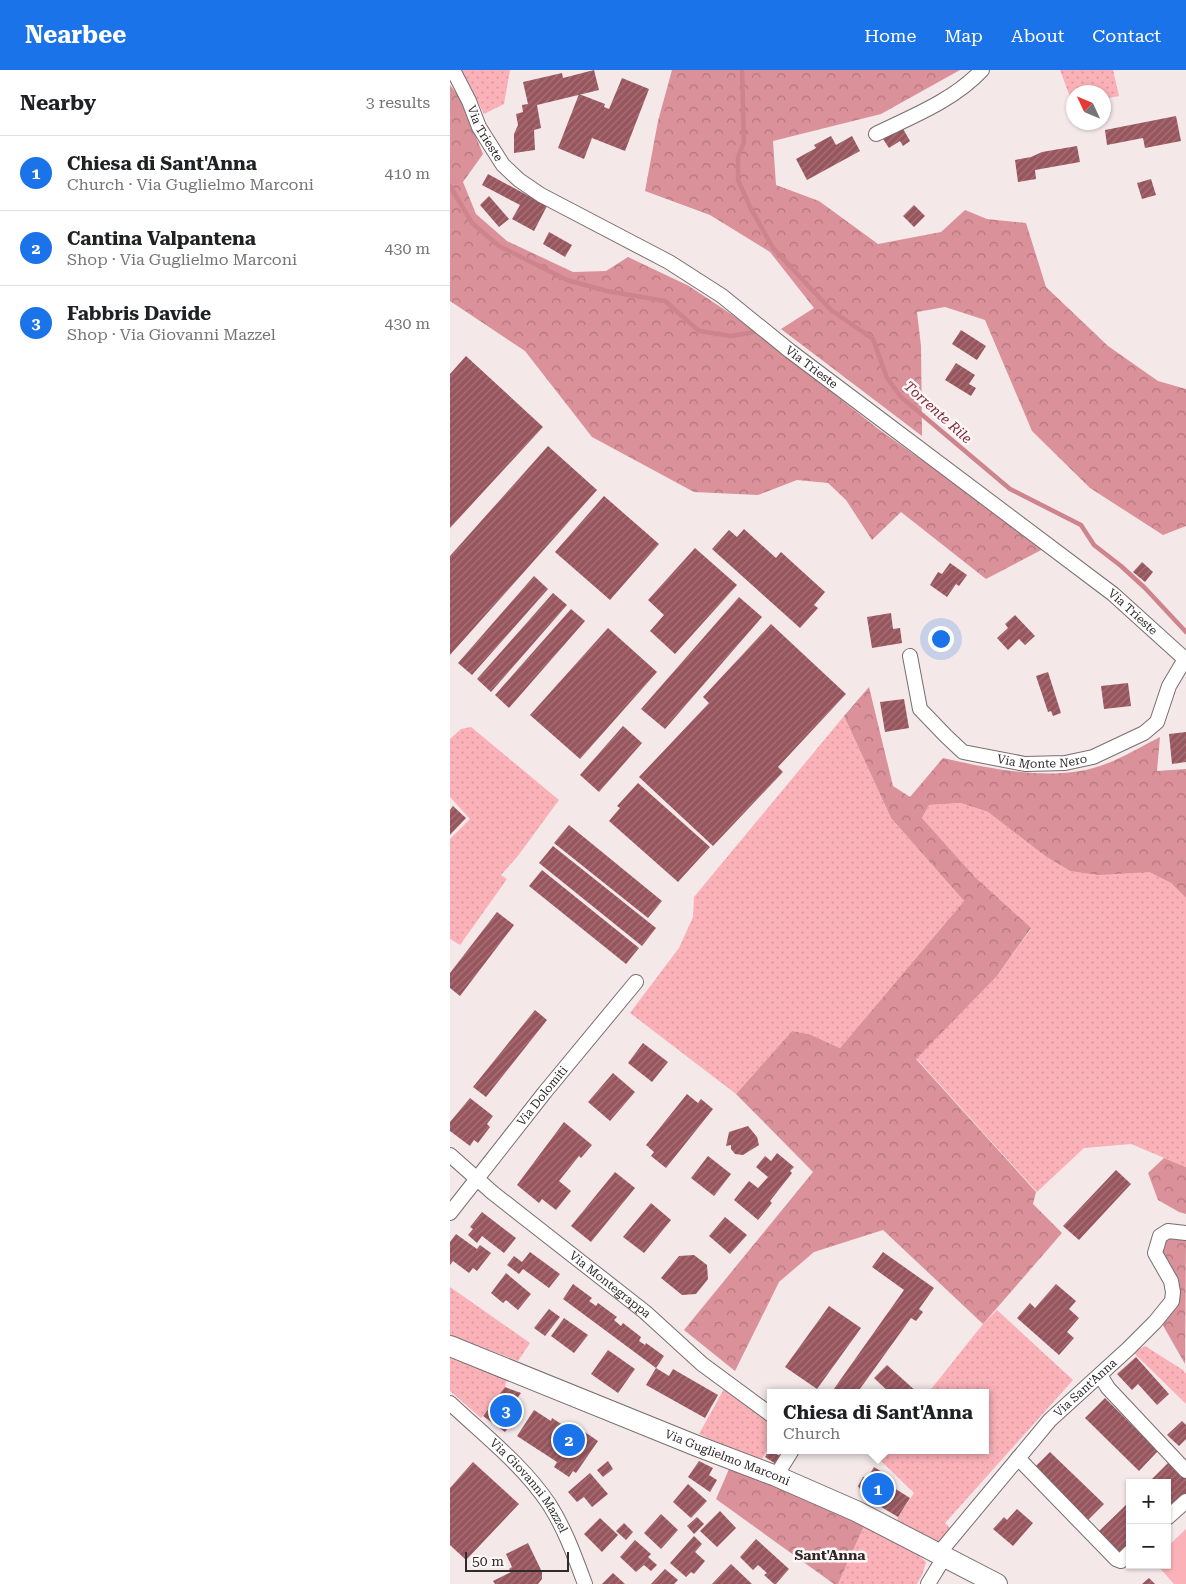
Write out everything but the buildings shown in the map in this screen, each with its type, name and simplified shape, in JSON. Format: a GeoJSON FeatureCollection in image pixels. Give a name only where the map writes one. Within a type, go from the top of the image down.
{"type":"FeatureCollection","features":[{"type":"Feature","properties":{"kind":"street","name":"Via Trieste"},"geometry":{"type":"LineString","coordinates":[[453,70],[469,101],[479,127],[503,165],[519,180],[540,195],[669,262],[722,296],[790,351],[1113,594],[1185,659]]}},
{"type":"Feature","properties":{"kind":"street"},"geometry":{"type":"LineString","coordinates":[[876,134],[947,99],[973,80],[982,70]]}},
{"type":"Feature","properties":{"kind":"street","name":"Via Monte Nero"},"geometry":{"type":"LineString","coordinates":[[910,656],[920,709],[963,752],[1025,764],[1065,763],[1094,757],[1144,733],[1158,722],[1169,686],[1185,659]]}},
{"type":"Feature","properties":{"kind":"street","name":"Via Dolomiti"},"geometry":{"type":"LineString","coordinates":[[450,1213],[545,1092],[636,982]]}},
{"type":"Feature","properties":{"kind":"street","name":"Via Montegrappa"},"geometry":{"type":"LineString","coordinates":[[450,1155],[477,1179],[645,1312],[702,1364],[767,1412]]}},
{"type":"Feature","properties":{"kind":"street","name":"Via Sant'Anna"},"geometry":{"type":"LineString","coordinates":[[928,1584],[942,1555],[1050,1420],[1155,1322],[1172,1301],[1172,1281],[1155,1253],[1156,1245],[1160,1236],[1168,1232],[1186,1233]]}},
{"type":"Feature","properties":{"kind":"street","name":"Via Guglielmo Marconi"},"geometry":{"type":"LineString","coordinates":[[450,1346],[776,1476],[856,1511],[997,1584]]}},
{"type":"Feature","properties":{"kind":"street"},"geometry":{"type":"LineString","coordinates":[[1100,1375],[1108,1388],[1186,1471]]}},
{"type":"Feature","properties":{"kind":"street","name":"Via Giovanni Mazzel"},"geometry":{"type":"LineString","coordinates":[[450,1403],[515,1464],[540,1491],[566,1535],[586,1584]]}},
{"type":"Feature","properties":{"kind":"street"},"geometry":{"type":"LineString","coordinates":[[776,1476],[790,1454]]}},
{"type":"Feature","properties":{"kind":"street"},"geometry":{"type":"LineString","coordinates":[[1018,1458],[1116,1559],[1121,1561],[1126,1556]]}},
{"type":"Feature","properties":{"kind":"street"},"geometry":{"type":"LineString","coordinates":[[1171,1514],[1186,1501]]}},
{"type":"Feature","properties":{"kind":"shaded area"},"geometry":{"type":"Polygon","coordinates":[[[461,70],[510,70],[504,104],[484,114],[461,70]]]}},
{"type":"Feature","properties":{"kind":"shaded area"},"geometry":{"type":"Polygon","coordinates":[[[1060,70],[1113,70],[1119,96],[1111,98],[1111,85],[1066,86],[1060,70]]]}},
{"type":"Feature","properties":{"kind":"shaded area"},"geometry":{"type":"Polygon","coordinates":[[[844,716],[891,818],[964,901],[840,1048],[809,1034],[792,1031],[736,1094],[630,1013],[679,948],[693,917],[694,897],[844,716]]]}},
{"type":"Feature","properties":{"kind":"shaded area"},"geometry":{"type":"Polygon","coordinates":[[[471,727],[559,800],[517,857],[501,875],[507,879],[460,945],[450,939],[450,839],[470,819],[450,797],[450,739],[461,729],[471,727]]]}},
{"type":"Feature","properties":{"kind":"shaded area"},"geometry":{"type":"Polygon","coordinates":[[[961,803],[988,812],[1045,856],[1070,871],[1149,872],[1171,883],[1186,898],[1186,1167],[1131,1144],[1084,1148],[1037,1192],[916,1058],[997,976],[1031,929],[975,877],[922,818],[929,805],[961,803]]]}},
{"type":"Feature","properties":{"kind":"shaded area"},"geometry":{"type":"Polygon","coordinates":[[[450,1287],[530,1343],[518,1361],[450,1335],[450,1287]]]}},
{"type":"Feature","properties":{"kind":"shaded area"},"geometry":{"type":"Polygon","coordinates":[[[997,1310],[1073,1380],[945,1523],[951,1529],[940,1542],[934,1543],[897,1524],[898,1517],[914,1493],[877,1457],[880,1454],[989,1454],[989,1389],[931,1389],[983,1324],[997,1310]]]}},
{"type":"Feature","properties":{"kind":"shaded area"},"geometry":{"type":"Polygon","coordinates":[[[1145,1346],[1183,1370],[1186,1374],[1186,1404],[1133,1352],[1145,1346]]]}},
{"type":"Feature","properties":{"kind":"shaded area"},"geometry":{"type":"Polygon","coordinates":[[[450,1354],[507,1378],[505,1387],[481,1418],[450,1391],[450,1354]]]}},
{"type":"Feature","properties":{"kind":"shaded area"},"geometry":{"type":"Polygon","coordinates":[[[725,1387],[767,1417],[767,1451],[760,1462],[699,1434],[725,1387]]]}},
{"type":"Feature","properties":{"kind":"shaded area"},"geometry":{"type":"Polygon","coordinates":[[[864,1526],[916,1553],[926,1562],[917,1584],[838,1584],[864,1526]]]}},
{"type":"Feature","properties":{"kind":"shaded area"},"geometry":{"type":"Polygon","coordinates":[[[1186,1529],[1186,1584],[1174,1584],[1161,1569],[1171,1569],[1171,1543],[1186,1529]]]}},
{"type":"Feature","properties":{"kind":"green space"},"geometry":{"type":"Polygon","coordinates":[[[672,70],[960,70],[881,114],[773,141],[776,185],[819,201],[878,244],[941,232],[965,210],[987,219],[1026,223],[1046,287],[1108,346],[1158,381],[1186,389],[1186,526],[1163,535],[1090,488],[1032,431],[985,320],[945,307],[917,312],[921,346],[922,436],[781,329],[814,308],[770,252],[710,215],[645,191],[658,121],[672,70]]]}},
{"type":"Feature","properties":{"kind":"green space"},"geometry":{"type":"Polygon","coordinates":[[[450,85],[460,98],[483,154],[463,182],[476,214],[507,241],[573,272],[606,271],[628,257],[689,286],[746,324],[877,428],[1045,548],[986,579],[901,512],[872,540],[846,500],[828,483],[797,480],[758,495],[694,492],[592,437],[525,351],[450,301],[450,85]]]}},
{"type":"Feature","properties":{"kind":"green space"},"geometry":{"type":"Polygon","coordinates":[[[869,687],[893,786],[910,797],[943,758],[1001,770],[1062,773],[1082,771],[1100,766],[1160,737],[1157,771],[1186,769],[1186,898],[1171,883],[1149,872],[1099,875],[1070,871],[1045,856],[988,812],[961,803],[929,805],[922,818],[975,877],[1031,928],[997,976],[916,1059],[1036,1192],[1033,1204],[1062,1233],[983,1324],[883,1230],[814,1252],[779,1282],[735,1371],[684,1330],[813,1172],[736,1094],[792,1031],[809,1034],[840,1048],[964,901],[891,818],[844,716],[869,687]]]}},
{"type":"Feature","properties":{"kind":"green space"},"geometry":{"type":"Polygon","coordinates":[[[1164,1158],[1186,1167],[1186,1214],[1158,1200],[1148,1173],[1164,1158]]]}},
{"type":"Feature","properties":{"kind":"green space"},"geometry":{"type":"Polygon","coordinates":[[[1168,1236],[1186,1237],[1185,1364],[1161,1322],[1176,1302],[1160,1251],[1168,1236]]]}},
{"type":"Feature","properties":{"kind":"green space"},"geometry":{"type":"Polygon","coordinates":[[[730,1467],[864,1526],[838,1584],[834,1584],[716,1499],[730,1467]]]}},
{"type":"Feature","properties":{"kind":"waterway","name":"Torrente Rile"},"geometry":{"type":"LineString","coordinates":[[742,70],[744,142],[738,157],[738,180],[750,207],[773,248],[831,310],[873,339],[887,378],[901,397],[1010,489],[1081,525],[1094,545],[1145,588],[1186,632]]}},
{"type":"Feature","properties":{"kind":"waterway"},"geometry":{"type":"LineString","coordinates":[[450,186],[472,223],[499,246],[567,280],[607,291],[665,301],[699,331],[731,336],[754,332]]}},
{"type":"Feature","properties":{"kind":"place","name":"Fabbris Davide"},"geometry":{"type":"Point","coordinates":[506,1411]}},
{"type":"Feature","properties":{"kind":"place","name":"Cantina Valpantena"},"geometry":{"type":"Point","coordinates":[569,1440]}},
{"type":"Feature","properties":{"kind":"place","name":"Chiesa di Sant'Anna"},"geometry":{"type":"Point","coordinates":[878,1489]}},
{"type":"Feature","properties":{"kind":"district","name":"Sant'Anna"},"geometry":{"type":"Point","coordinates":[830,1555]}}]}
